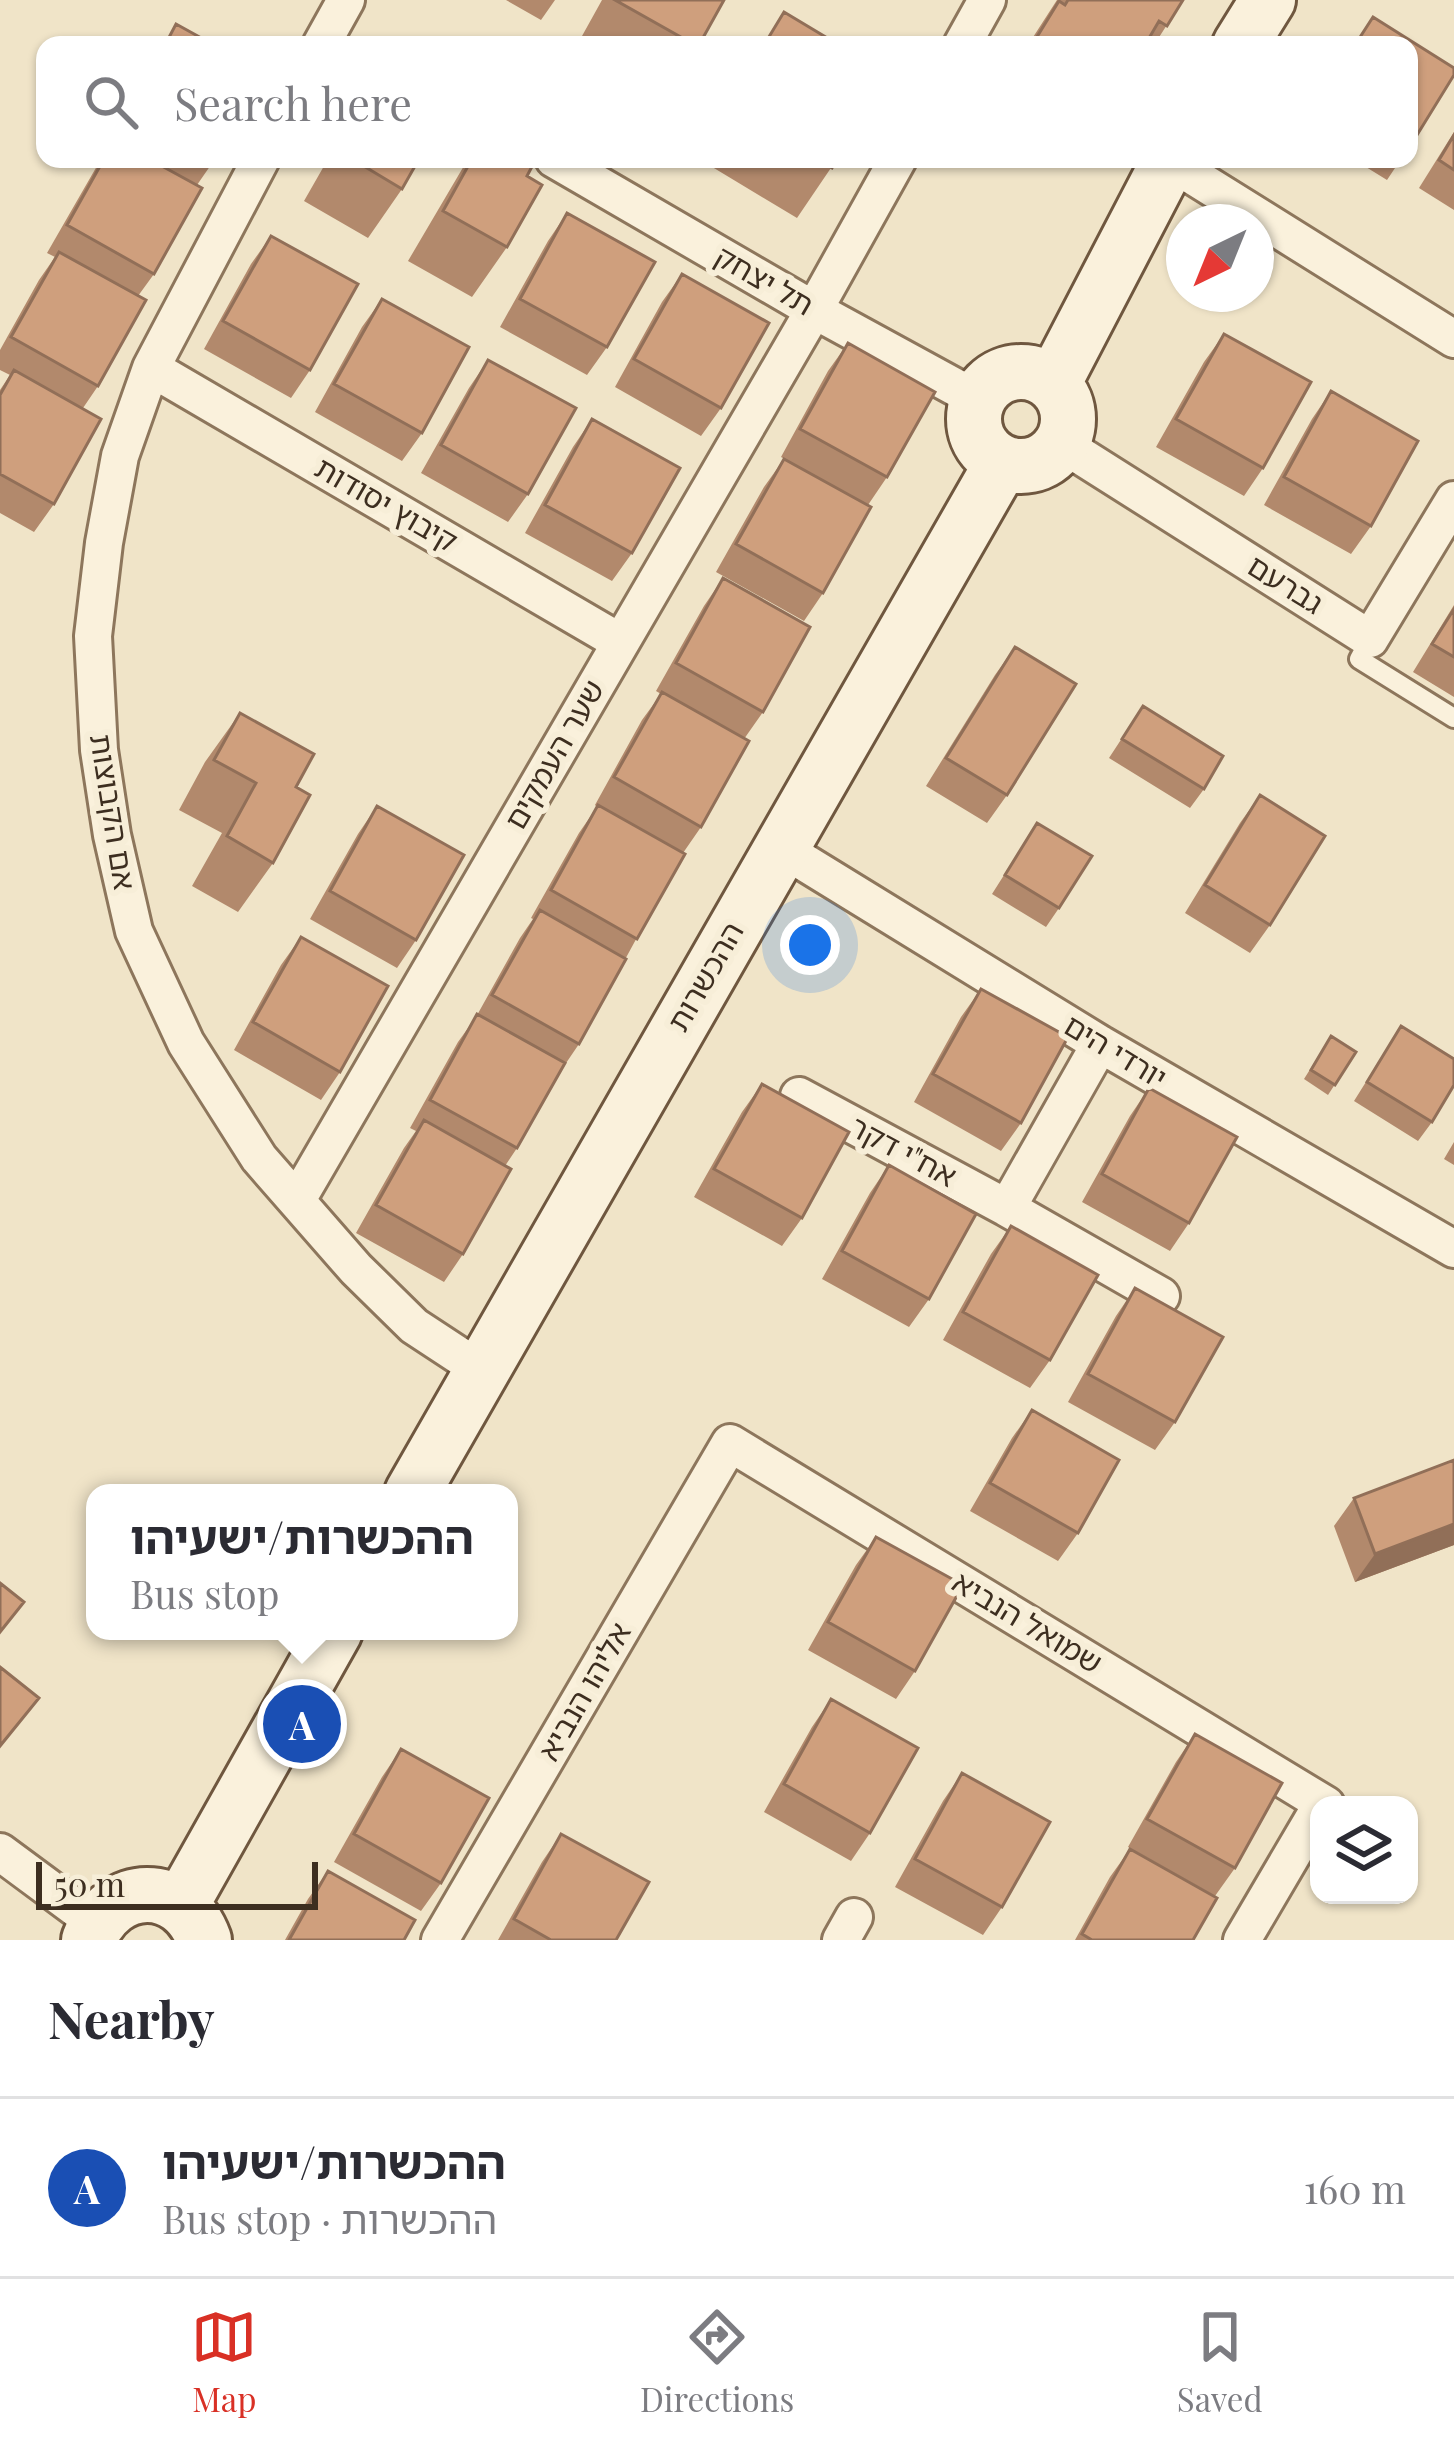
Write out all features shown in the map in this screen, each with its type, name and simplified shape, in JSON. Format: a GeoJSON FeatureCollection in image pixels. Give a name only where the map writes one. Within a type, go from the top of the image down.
{"type":"FeatureCollection","features":[{"type":"Feature","properties":{"kind":"street"},"geometry":{"type":"LineString","coordinates":[[967,36],[987,0]]}},
{"type":"Feature","properties":{"kind":"street"},"geometry":{"type":"LineString","coordinates":[[1246,36],[1268,0]]}},
{"type":"Feature","properties":{"kind":"street","name":"אם הקבוצות"},"geometry":{"type":"LineString","coordinates":[[256,168],[151,368],[120,456],[93,636],[99,750],[112,835],[134,931],[186,1043],[259,1158],[356,1269],[414,1326],[481,1370]]}},
{"type":"Feature","properties":{"kind":"street","name":"תל יצחק"},"geometry":{"type":"LineString","coordinates":[[569,168],[977,400]]}},
{"type":"Feature","properties":{"kind":"street","name":"שער העמקים"},"geometry":{"type":"LineString","coordinates":[[296,1200],[893,168]]}},
{"type":"Feature","properties":{"kind":"street"},"geometry":{"type":"LineString","coordinates":[[1053,384],[1166,168]]}},
{"type":"Feature","properties":{"kind":"street"},"geometry":{"type":"LineString","coordinates":[[1183,168],[1454,339]]}},
{"type":"Feature","properties":{"kind":"street","name":"קיבוץ יסודות"},"geometry":{"type":"LineString","coordinates":[[151,368],[620,642]]}},
{"type":"Feature","properties":{"kind":"street"},"geometry":{"type":"LineString","coordinates":[[1016,372],[1036,374],[1053,384],[1069,418],[1062,444],[1054,453],[1023,467],[1002,463],[984,450],[975,431],[974,410],[989,383],[1016,372]]}},
{"type":"Feature","properties":{"kind":"street","name":"גברעם"},"geometry":{"type":"LineString","coordinates":[[1062,444],[1370,639]]}},
{"type":"Feature","properties":{"kind":"street","name":"ההכשרות"},"geometry":{"type":"LineString","coordinates":[[417,1484],[1002,463]]}},
{"type":"Feature","properties":{"kind":"street"},"geometry":{"type":"LineString","coordinates":[[1370,639],[1454,500]]}},
{"type":"Feature","properties":{"kind":"street","name":"יורדי הים"},"geometry":{"type":"LineString","coordinates":[[781,848],[1100,1044],[1454,1249]]}},
{"type":"Feature","properties":{"kind":"street"},"geometry":{"type":"LineString","coordinates":[[1006,1208],[1100,1044]]}},
{"type":"Feature","properties":{"kind":"street","name":"אח\"י דקר"},"geometry":{"type":"LineString","coordinates":[[799,1096],[1161,1296]]}},
{"type":"Feature","properties":{"kind":"street","name":"שמואל הנביא"},"geometry":{"type":"LineString","coordinates":[[730,1443],[1310,1799]]}},
{"type":"Feature","properties":{"kind":"street","name":"אליהו הנביא"},"geometry":{"type":"LineString","coordinates":[[440,1940],[730,1443]]}},
{"type":"Feature","properties":{"kind":"street"},"geometry":{"type":"LineString","coordinates":[[0,1852],[92,1931],[109,1908],[146,1894],[164,1897],[193,1923],[331,1640]]}},
{"type":"Feature","properties":{"kind":"street"},"geometry":{"type":"LineString","coordinates":[[1242,1940],[1310,1826]]}},
{"type":"Feature","properties":{"kind":"lane"},"geometry":{"type":"LineString","coordinates":[[1370,639],[1359,659],[1454,718]]}},
{"type":"Feature","properties":{"kind":"building"},"geometry":{"type":"Polygon","coordinates":[[[615,0],[724,0],[704,36],[679,36],[615,0]]]}},
{"type":"Feature","properties":{"kind":"building"},"geometry":{"type":"Polygon","coordinates":[[[1068,0],[1183,0],[1167,26],[1159,21],[1150,36],[1038,36],[1059,1],[1065,5],[1068,0]]]}},
{"type":"Feature","properties":{"kind":"building"},"geometry":{"type":"Polygon","coordinates":[[[784,12],[824,36],[769,36],[784,12]]]}},
{"type":"Feature","properties":{"kind":"building"},"geometry":{"type":"Polygon","coordinates":[[[1373,17],[1403,36],[1361,36],[1373,17]]]}},
{"type":"Feature","properties":{"kind":"building"},"geometry":{"type":"Polygon","coordinates":[[[176,24],[198,36],[170,36],[176,24]]]}},
{"type":"Feature","properties":{"kind":"building"},"geometry":{"type":"Polygon","coordinates":[[[1418,45],[1454,68],[1418,133],[1418,45]]]}},
{"type":"Feature","properties":{"kind":"building"},"geometry":{"type":"Polygon","coordinates":[[[1454,135],[1454,170],[1439,160],[1454,135]]]}},
{"type":"Feature","properties":{"kind":"building"},"geometry":{"type":"Polygon","coordinates":[[[99,168],[165,168],[202,188],[154,274],[67,225],[99,168]]]}},
{"type":"Feature","properties":{"kind":"building"},"geometry":{"type":"Polygon","coordinates":[[[367,168],[414,168],[402,189],[367,168]]]}},
{"type":"Feature","properties":{"kind":"building"},"geometry":{"type":"Polygon","coordinates":[[[467,168],[531,168],[527,176],[542,185],[507,247],[443,211],[467,168]]]}},
{"type":"Feature","properties":{"kind":"building"},"geometry":{"type":"Polygon","coordinates":[[[567,213],[655,262],[607,347],[520,299],[567,213]]]}},
{"type":"Feature","properties":{"kind":"building"},"geometry":{"type":"Polygon","coordinates":[[[271,236],[358,284],[310,370],[223,321],[271,236]]]}},
{"type":"Feature","properties":{"kind":"building"},"geometry":{"type":"Polygon","coordinates":[[[59,252],[146,300],[98,386],[11,337],[59,252]]]}},
{"type":"Feature","properties":{"kind":"building"},"geometry":{"type":"Polygon","coordinates":[[[682,274],[769,323],[721,408],[634,359],[682,274]]]}},
{"type":"Feature","properties":{"kind":"building"},"geometry":{"type":"Polygon","coordinates":[[[382,299],[469,347],[422,433],[334,384],[382,299]]]}},
{"type":"Feature","properties":{"kind":"building"},"geometry":{"type":"Polygon","coordinates":[[[1224,334],[1311,382],[1263,468],[1176,419],[1224,334]]]}},
{"type":"Feature","properties":{"kind":"building"},"geometry":{"type":"Polygon","coordinates":[[[848,343],[935,392],[887,477],[800,429],[848,343]]]}},
{"type":"Feature","properties":{"kind":"building"},"geometry":{"type":"Polygon","coordinates":[[[488,360],[576,408],[528,494],[441,445],[488,360]]]}},
{"type":"Feature","properties":{"kind":"building"},"geometry":{"type":"Polygon","coordinates":[[[14,370],[101,419],[54,504],[0,474],[0,395],[14,370]]]}},
{"type":"Feature","properties":{"kind":"building"},"geometry":{"type":"Polygon","coordinates":[[[1331,391],[1418,441],[1371,526],[1284,477],[1331,391]]]}},
{"type":"Feature","properties":{"kind":"building"},"geometry":{"type":"Polygon","coordinates":[[[592,419],[680,468],[632,553],[545,505],[592,419]]]}},
{"type":"Feature","properties":{"kind":"building"},"geometry":{"type":"Polygon","coordinates":[[[784,459],[871,507],[823,593],[736,544],[784,459]]]}},
{"type":"Feature","properties":{"kind":"building"},"geometry":{"type":"Polygon","coordinates":[[[723,578],[810,627],[763,712],[676,663],[723,578]]]}},
{"type":"Feature","properties":{"kind":"building"},"geometry":{"type":"Polygon","coordinates":[[[1454,609],[1454,657],[1432,644],[1454,609]]]}},
{"type":"Feature","properties":{"kind":"building"},"geometry":{"type":"Polygon","coordinates":[[[1015,647],[1076,684],[1007,795],[946,758],[1015,647]]]}},
{"type":"Feature","properties":{"kind":"building"},"geometry":{"type":"Polygon","coordinates":[[[662,692],[749,741],[701,827],[614,777],[662,692]]]}},
{"type":"Feature","properties":{"kind":"building"},"geometry":{"type":"Polygon","coordinates":[[[1143,706],[1223,756],[1204,789],[1122,739],[1143,706]]]}},
{"type":"Feature","properties":{"kind":"building"},"geometry":{"type":"Polygon","coordinates":[[[240,713],[314,754],[296,787],[310,795],[273,863],[227,836],[256,783],[214,760],[240,713]]]}},
{"type":"Feature","properties":{"kind":"building"},"geometry":{"type":"Polygon","coordinates":[[[1260,795],[1325,836],[1270,925],[1205,885],[1260,795]]]}},
{"type":"Feature","properties":{"kind":"building"},"geometry":{"type":"Polygon","coordinates":[[[598,805],[685,854],[637,939],[551,890],[598,805]]]}},
{"type":"Feature","properties":{"kind":"building"},"geometry":{"type":"Polygon","coordinates":[[[377,806],[464,855],[416,940],[330,891],[377,806]]]}},
{"type":"Feature","properties":{"kind":"building"},"geometry":{"type":"Polygon","coordinates":[[[1037,823],[1092,856],[1059,908],[1005,875],[1037,823]]]}},
{"type":"Feature","properties":{"kind":"building"},"geometry":{"type":"Polygon","coordinates":[[[540,910],[626,959],[579,1044],[492,995],[540,910]]]}},
{"type":"Feature","properties":{"kind":"building"},"geometry":{"type":"Polygon","coordinates":[[[301,937],[388,986],[340,1072],[253,1022],[301,937]]]}},
{"type":"Feature","properties":{"kind":"building"},"geometry":{"type":"Polygon","coordinates":[[[981,989],[1068,1037],[1021,1123],[933,1074],[981,989]]]}},
{"type":"Feature","properties":{"kind":"building"},"geometry":{"type":"Polygon","coordinates":[[[477,1014],[565,1063],[517,1148],[430,1100],[477,1014]]]}},
{"type":"Feature","properties":{"kind":"building"},"geometry":{"type":"Polygon","coordinates":[[[1401,1026],[1454,1059],[1454,1085],[1432,1122],[1367,1082],[1401,1026]]]}},
{"type":"Feature","properties":{"kind":"building"},"geometry":{"type":"Polygon","coordinates":[[[1331,1036],[1356,1052],[1335,1085],[1311,1070],[1331,1036]]]}},
{"type":"Feature","properties":{"kind":"building"},"geometry":{"type":"Polygon","coordinates":[[[762,1084],[849,1132],[802,1218],[714,1169],[762,1084]]]}},
{"type":"Feature","properties":{"kind":"building"},"geometry":{"type":"Polygon","coordinates":[[[1149,1088],[1237,1137],[1189,1223],[1102,1174],[1149,1088]]]}},
{"type":"Feature","properties":{"kind":"building"},"geometry":{"type":"Polygon","coordinates":[[[424,1120],[511,1169],[463,1254],[376,1205],[424,1120]]]}},
{"type":"Feature","properties":{"kind":"building"},"geometry":{"type":"Polygon","coordinates":[[[889,1165],[976,1214],[929,1299],[842,1251],[889,1165]]]}},
{"type":"Feature","properties":{"kind":"building"},"geometry":{"type":"Polygon","coordinates":[[[1011,1226],[1098,1275],[1050,1360],[963,1312],[1011,1226]]]}},
{"type":"Feature","properties":{"kind":"building"},"geometry":{"type":"Polygon","coordinates":[[[1135,1288],[1223,1337],[1175,1422],[1088,1374],[1135,1288]]]}},
{"type":"Feature","properties":{"kind":"building"},"geometry":{"type":"Polygon","coordinates":[[[1032,1410],[1119,1460],[1078,1533],[990,1483],[1032,1410]]]}},
{"type":"Feature","properties":{"kind":"building"},"geometry":{"type":"Polygon","coordinates":[[[1454,1460],[1454,1524],[1375,1554],[1354,1498],[1454,1460]]]}},
{"type":"Feature","properties":{"kind":"building"},"geometry":{"type":"Polygon","coordinates":[[[876,1537],[963,1585],[915,1671],[828,1622],[876,1537]]]}},
{"type":"Feature","properties":{"kind":"building"},"geometry":{"type":"Polygon","coordinates":[[[0,1583],[24,1602],[0,1632],[0,1583]]]}},
{"type":"Feature","properties":{"kind":"building"},"geometry":{"type":"Polygon","coordinates":[[[0,1667],[39,1698],[0,1746],[0,1667]]]}},
{"type":"Feature","properties":{"kind":"building"},"geometry":{"type":"Polygon","coordinates":[[[831,1699],[918,1748],[870,1833],[784,1784],[831,1699]]]}},
{"type":"Feature","properties":{"kind":"building"},"geometry":{"type":"Polygon","coordinates":[[[1195,1734],[1282,1783],[1235,1868],[1147,1819],[1195,1734]]]}},
{"type":"Feature","properties":{"kind":"building"},"geometry":{"type":"Polygon","coordinates":[[[401,1749],[489,1798],[441,1883],[354,1834],[401,1749]]]}},
{"type":"Feature","properties":{"kind":"building"},"geometry":{"type":"Polygon","coordinates":[[[962,1773],[1050,1822],[1002,1907],[915,1859],[962,1773]]]}},
{"type":"Feature","properties":{"kind":"building"},"geometry":{"type":"Polygon","coordinates":[[[561,1834],[649,1882],[616,1940],[551,1940],[514,1919],[561,1834]]]}},
{"type":"Feature","properties":{"kind":"building"},"geometry":{"type":"Polygon","coordinates":[[[1130,1849],[1217,1898],[1193,1940],[1092,1940],[1082,1934],[1130,1849]]]}},
{"type":"Feature","properties":{"kind":"building"},"geometry":{"type":"Polygon","coordinates":[[[328,1871],[415,1920],[404,1940],[289,1940],[328,1871]]]}},
{"type":"Feature","properties":{"kind":"place","name":"ההכשרות/ישעיהו"},"geometry":{"type":"Point","coordinates":[302,1724]}}]}
